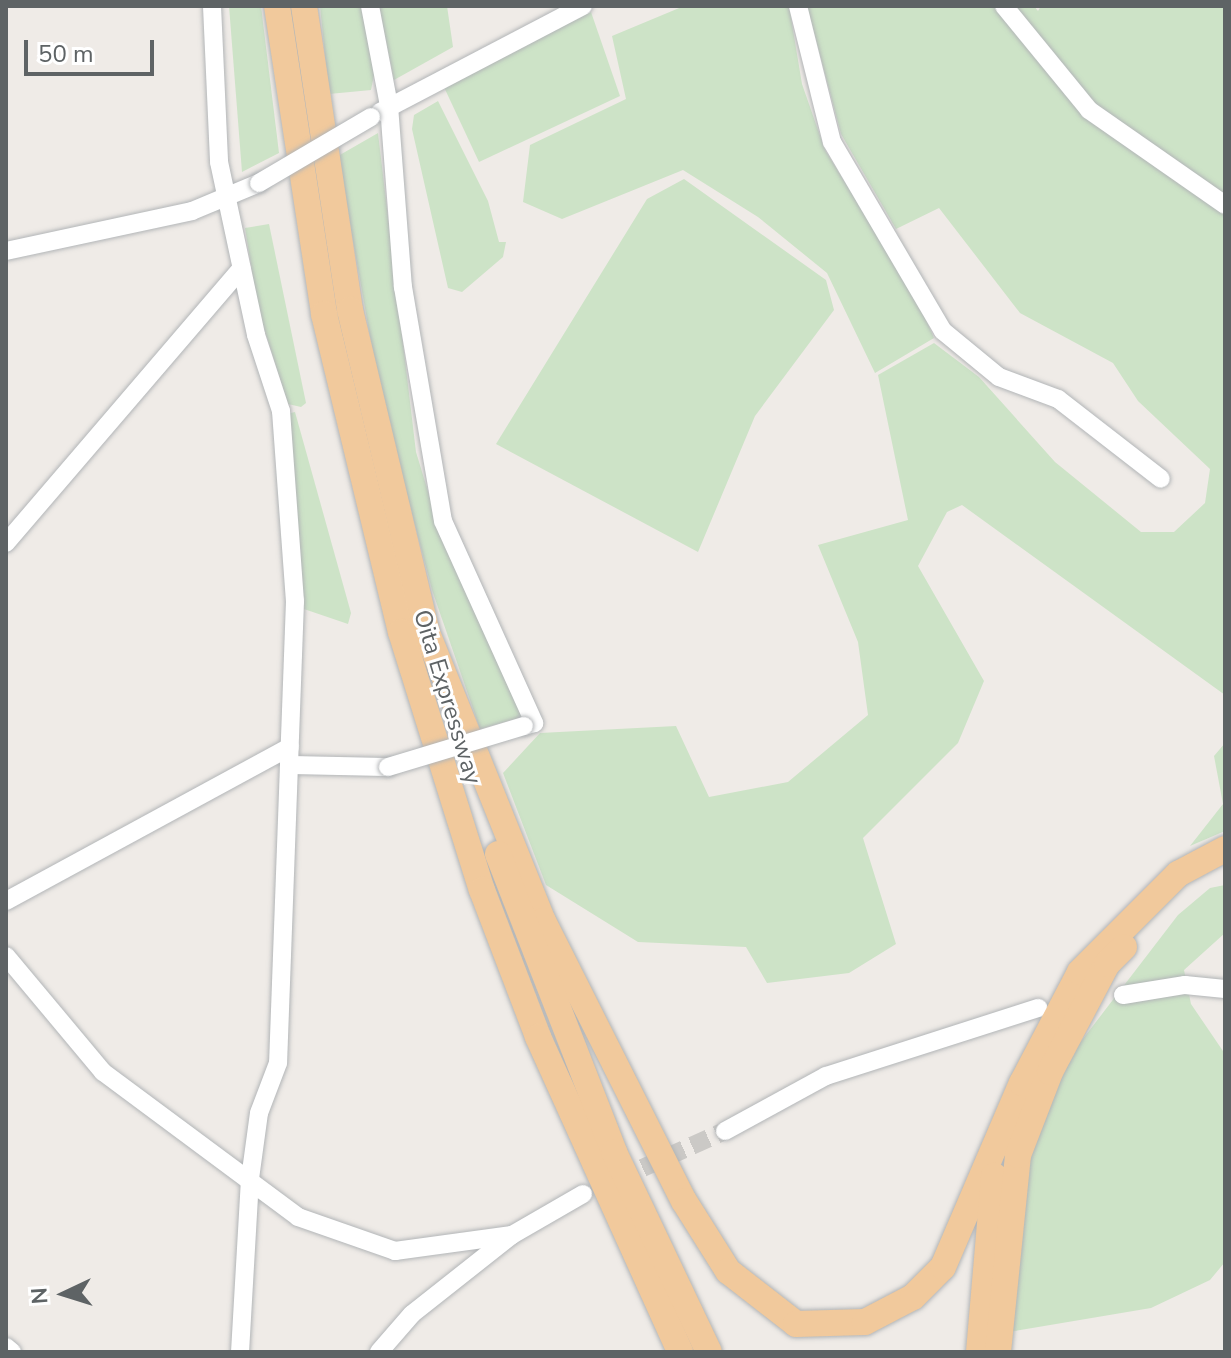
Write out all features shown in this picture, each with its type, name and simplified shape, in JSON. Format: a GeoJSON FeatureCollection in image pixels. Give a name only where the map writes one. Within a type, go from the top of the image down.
{"type":"FeatureCollection","features":[{"type":"Feature","properties":{"kind":"highway","name":"Oita Expressway"},"geometry":{"type":"LineString","coordinates":[[277,6],[324,314],[405,647],[482,890],[538,1037],[680,1352]]}},
{"type":"Feature","properties":{"kind":"highway","name":"Oita Expressway"},"geometry":{"type":"LineString","coordinates":[[304,6],[350,310],[423,623],[470,773],[562,1027],[709,1352]]}},
{"type":"Feature","properties":{"kind":"highway"},"geometry":{"type":"LineString","coordinates":[[423,623],[543,921],[684,1201],[728,1271],[754,1296],[796,1324],[826,1326],[865,1322],[913,1297],[943,1267],[995,1155],[1022,1083],[1080,972],[1178,874],[1225,849]]}},
{"type":"Feature","properties":{"kind":"highway"},"geometry":{"type":"LineString","coordinates":[[998,1352],[1018,1155],[1050,1072],[1107,964],[1174,897],[1225,865]]}},
{"type":"Feature","properties":{"kind":"highway"},"geometry":{"type":"LineString","coordinates":[[979,1352],[995,1155]]}},
{"type":"Feature","properties":{"kind":"street"},"geometry":{"type":"LineString","coordinates":[[212,6],[219,162],[242,268],[281,411],[295,601],[278,1063],[259,1113],[250,1179],[240,1352]]}},
{"type":"Feature","properties":{"kind":"street"},"geometry":{"type":"LineString","coordinates":[[6,901],[289,756],[388,767],[534,723],[443,521],[403,287],[389,106],[370,6]]}},
{"type":"Feature","properties":{"kind":"street"},"geometry":{"type":"LineString","coordinates":[[6,251],[192,211],[259,183],[389,106],[583,6]]}},
{"type":"Feature","properties":{"kind":"street"},"geometry":{"type":"LineString","coordinates":[[798,6],[832,142],[943,331],[987,369],[1058,399],[1161,479]]}},
{"type":"Feature","properties":{"kind":"street"},"geometry":{"type":"LineString","coordinates":[[1004,6],[1089,110],[1225,205]]}},
{"type":"Feature","properties":{"kind":"street"},"geometry":{"type":"LineString","coordinates":[[6,543],[242,268]]}},
{"type":"Feature","properties":{"kind":"street"},"geometry":{"type":"LineString","coordinates":[[6,956],[103,1072],[298,1217],[395,1251],[512,1235]]}},
{"type":"Feature","properties":{"kind":"street"},"geometry":{"type":"LineString","coordinates":[[1123,995],[1185,985],[1225,989]]}},
{"type":"Feature","properties":{"kind":"street"},"geometry":{"type":"LineString","coordinates":[[725,1131],[826,1076],[1038,1008]]}},
{"type":"Feature","properties":{"kind":"street"},"geometry":{"type":"LineString","coordinates":[[379,1352],[412,1314],[512,1235],[583,1194]]}},
{"type":"Feature","properties":{"kind":"street"},"geometry":{"type":"LineString","coordinates":[[6,1347],[12,1352]]}},
{"type":"Feature","properties":{"kind":"green space"},"geometry":{"type":"Polygon","coordinates":[[[229,6],[261,6],[279,153],[242,172],[229,6]]]}},
{"type":"Feature","properties":{"kind":"green space"},"geometry":{"type":"Polygon","coordinates":[[[320,6],[362,6],[376,65],[371,90],[329,94],[320,6]]]}},
{"type":"Feature","properties":{"kind":"green space"},"geometry":{"type":"Polygon","coordinates":[[[379,6],[447,6],[453,47],[394,80],[379,6]]]}},
{"type":"Feature","properties":{"kind":"green space"},"geometry":{"type":"Polygon","coordinates":[[[684,6],[789,6],[802,84],[825,150],[917,299],[934,338],[875,373],[827,273],[758,217],[683,170],[562,219],[523,202],[530,145],[626,99],[612,36],[684,6]]]}},
{"type":"Feature","properties":{"kind":"green space"},"geometry":{"type":"Polygon","coordinates":[[[807,6],[1034,6],[1038,11],[1041,6],[1225,6],[1225,695],[962,505],[947,512],[918,566],[984,681],[958,743],[863,838],[896,944],[849,973],[767,983],[746,947],[638,942],[546,885],[503,773],[540,733],[676,726],[709,797],[788,782],[868,715],[858,642],[818,545],[908,520],[878,375],[934,343],[979,377],[1055,462],[1141,532],[1174,532],[1205,503],[1210,469],[1138,401],[1113,363],[1020,313],[939,208],[896,229],[841,134],[807,6]]]}},
{"type":"Feature","properties":{"kind":"green space"},"geometry":{"type":"Polygon","coordinates":[[[591,12],[620,96],[479,162],[443,85],[591,12]]]}},
{"type":"Feature","properties":{"kind":"green space"},"geometry":{"type":"Polygon","coordinates":[[[438,101],[488,201],[499,242],[506,242],[503,257],[462,292],[448,288],[412,129],[414,115],[438,101]]]}},
{"type":"Feature","properties":{"kind":"green space"},"geometry":{"type":"Polygon","coordinates":[[[378,133],[416,452],[440,531],[526,716],[480,729],[432,590],[379,387],[338,156],[378,133]]]}},
{"type":"Feature","properties":{"kind":"green space"},"geometry":{"type":"Polygon","coordinates":[[[684,179],[826,280],[834,310],[755,416],[698,552],[496,444],[647,199],[684,179]]]}},
{"type":"Feature","properties":{"kind":"green space"},"geometry":{"type":"Polygon","coordinates":[[[269,224],[306,403],[301,407],[288,404],[258,309],[245,228],[269,224]]]}},
{"type":"Feature","properties":{"kind":"green space"},"geometry":{"type":"Polygon","coordinates":[[[295,412],[351,613],[348,624],[301,608],[286,414],[295,412]]]}},
{"type":"Feature","properties":{"kind":"green space"},"geometry":{"type":"Polygon","coordinates":[[[1225,743],[1225,831],[1190,846],[1223,804],[1214,756],[1225,743]]]}},
{"type":"Feature","properties":{"kind":"green space"},"geometry":{"type":"Polygon","coordinates":[[[1225,885],[1225,933],[1184,970],[1191,1004],[1225,1054],[1225,1262],[1210,1280],[1151,1308],[1009,1332],[1025,1158],[1056,1074],[1178,915],[1210,888],[1225,885]]]}},
{"type":"Feature","properties":{"kind":"tunnel"},"geometry":{"type":"LineString","coordinates":[[618,1179],[725,1131]]}}]}
